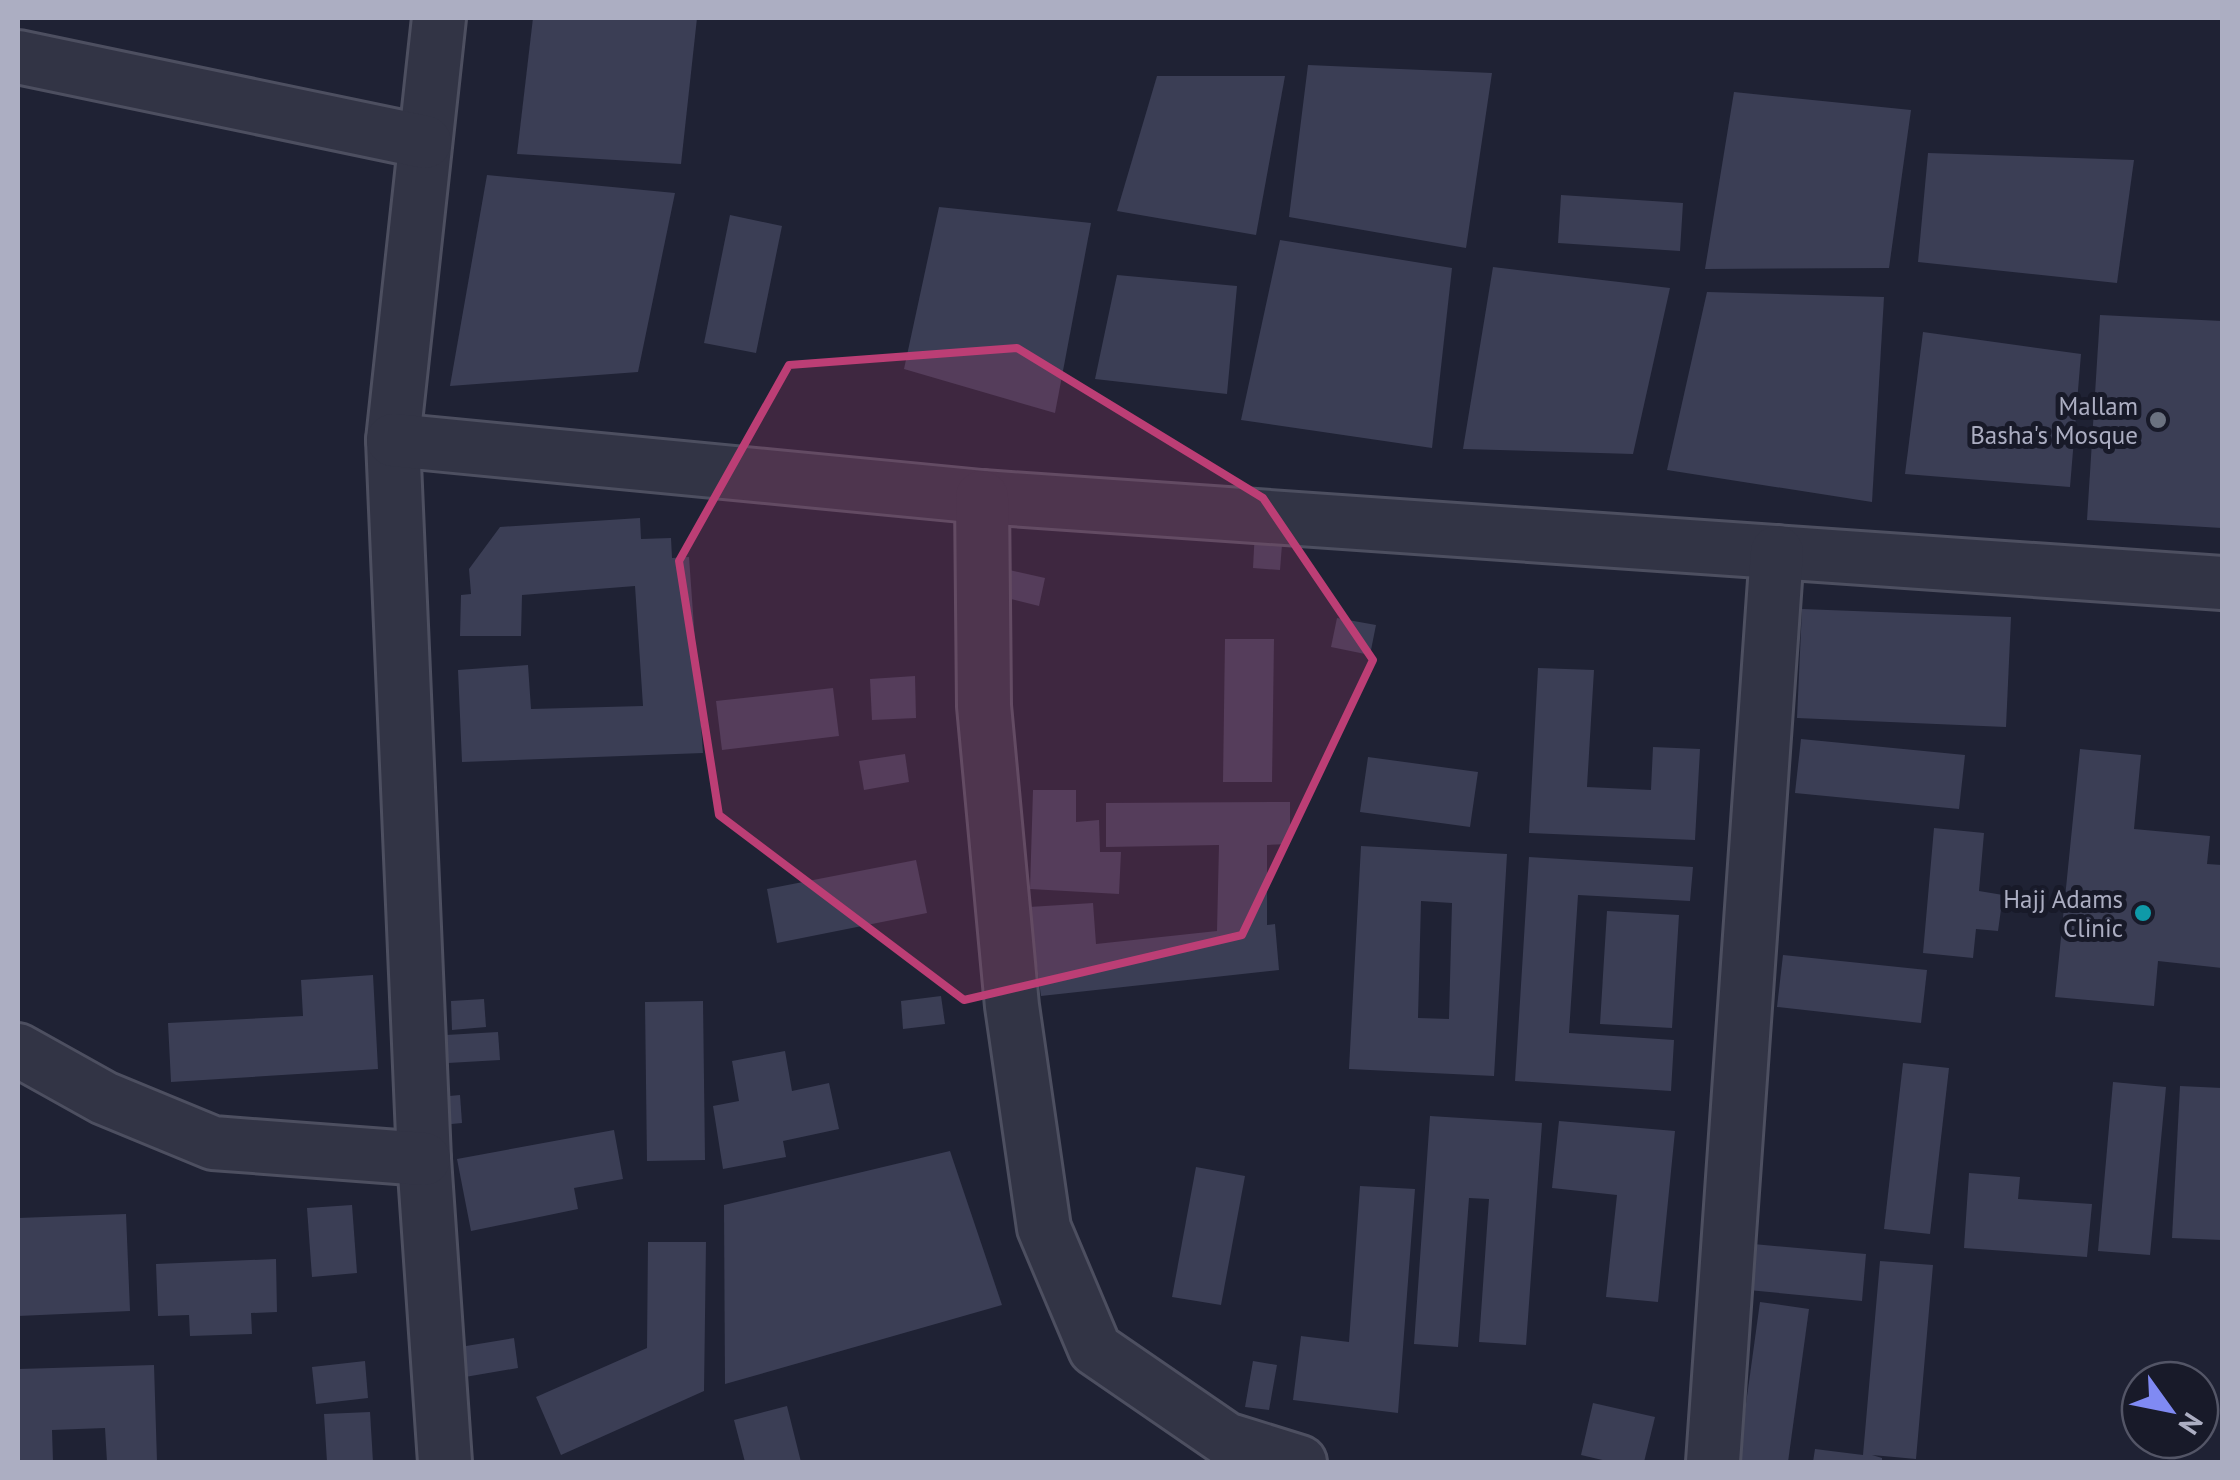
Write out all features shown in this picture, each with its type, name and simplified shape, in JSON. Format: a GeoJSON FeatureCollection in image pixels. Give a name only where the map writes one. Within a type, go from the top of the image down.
{"type":"FeatureCollection","features":[{"type":"Feature","properties":{"kind":"street"},"geometry":{"type":"LineString","coordinates":[[440,18],[393,440],[424,1159],[445,1462]]}},
{"type":"Feature","properties":{"kind":"street"},"geometry":{"type":"LineString","coordinates":[[18,57],[426,142]]}},
{"type":"Feature","properties":{"kind":"street"},"geometry":{"type":"LineString","coordinates":[[393,440],[982,497],[2222,583]]}},
{"type":"Feature","properties":{"kind":"street"},"geometry":{"type":"LineString","coordinates":[[982,497],[984,706],[1012,1006],[1044,1228],[1095,1349],[1138,1382],[1226,1438],[1300,1462]]}},
{"type":"Feature","properties":{"kind":"street"},"geometry":{"type":"LineString","coordinates":[[1713,1462],[1777,552]]}},
{"type":"Feature","properties":{"kind":"street"},"geometry":{"type":"LineString","coordinates":[[18,1050],[104,1098],[213,1142],[424,1159]]}},
{"type":"Feature","properties":{"kind":"highlighted area"},"geometry":{"type":"Polygon","coordinates":[[[1017,348],[1263,498],[1373,660],[1242,935],[964,1000],[719,815],[679,561],[789,365],[1017,348]]]}},
{"type":"Feature","properties":{"kind":"building"},"geometry":{"type":"Polygon","coordinates":[[[533,18],[697,18],[681,164],[517,154],[533,18]]]}},
{"type":"Feature","properties":{"kind":"building"},"geometry":{"type":"Polygon","coordinates":[[[1308,65],[1492,73],[1466,248],[1289,217],[1308,65]]]}},
{"type":"Feature","properties":{"kind":"building"},"geometry":{"type":"Polygon","coordinates":[[[1157,76],[1285,76],[1256,235],[1117,211],[1157,76]]]}},
{"type":"Feature","properties":{"kind":"building"},"geometry":{"type":"Polygon","coordinates":[[[1734,92],[1911,110],[1889,268],[1705,269],[1734,92]]]}},
{"type":"Feature","properties":{"kind":"building"},"geometry":{"type":"Polygon","coordinates":[[[1928,153],[2134,160],[2117,283],[1918,262],[1928,153]]]}},
{"type":"Feature","properties":{"kind":"building"},"geometry":{"type":"Polygon","coordinates":[[[487,175],[675,193],[638,372],[450,386],[487,175]]]}},
{"type":"Feature","properties":{"kind":"building"},"geometry":{"type":"Polygon","coordinates":[[[1561,195],[1683,203],[1680,251],[1558,243],[1561,195]]]}},
{"type":"Feature","properties":{"kind":"building"},"geometry":{"type":"Polygon","coordinates":[[[939,207],[1091,223],[1055,413],[904,369],[939,207]]]}},
{"type":"Feature","properties":{"kind":"building"},"geometry":{"type":"Polygon","coordinates":[[[730,215],[782,226],[756,353],[704,343],[730,215]]]}},
{"type":"Feature","properties":{"kind":"building"},"geometry":{"type":"Polygon","coordinates":[[[1280,240],[1452,268],[1432,448],[1241,420],[1280,240]]]}},
{"type":"Feature","properties":{"kind":"building"},"geometry":{"type":"Polygon","coordinates":[[[1493,267],[1670,288],[1633,454],[1463,449],[1493,267]]]}},
{"type":"Feature","properties":{"kind":"building"},"geometry":{"type":"Polygon","coordinates":[[[1117,275],[1237,286],[1227,394],[1095,379],[1117,275]]]}},
{"type":"Feature","properties":{"kind":"building"},"geometry":{"type":"Polygon","coordinates":[[[1707,292],[1884,297],[1872,502],[1667,470],[1707,292]]]}},
{"type":"Feature","properties":{"kind":"building","name":"Mallam Basha's Mosque"},"geometry":{"type":"Polygon","coordinates":[[[2100,315],[2222,321],[2222,528],[2087,520],[2100,315]]]}},
{"type":"Feature","properties":{"kind":"building"},"geometry":{"type":"Polygon","coordinates":[[[1923,332],[2081,354],[2070,487],[1905,474],[1923,332]]]}},
{"type":"Feature","properties":{"kind":"building"},"geometry":{"type":"Polygon","coordinates":[[[640,518],[641,539],[671,538],[672,558],[689,557],[703,753],[462,762],[458,670],[528,665],[531,709],[643,706],[635,586],[522,595],[521,636],[460,636],[461,595],[471,594],[469,569],[500,527],[640,518]]]}},
{"type":"Feature","properties":{"kind":"building"},"geometry":{"type":"Polygon","coordinates":[[[1255,530],[1283,532],[1280,570],[1253,568],[1255,530]]]}},
{"type":"Feature","properties":{"kind":"building"},"geometry":{"type":"Polygon","coordinates":[[[1005,569],[1045,578],[1039,606],[999,596],[1005,569]]]}},
{"type":"Feature","properties":{"kind":"building"},"geometry":{"type":"Polygon","coordinates":[[[1802,609],[2011,617],[2006,727],[1797,718],[1802,609]]]}},
{"type":"Feature","properties":{"kind":"building"},"geometry":{"type":"Polygon","coordinates":[[[1337,618],[1376,625],[1370,655],[1331,647],[1337,618]]]}},
{"type":"Feature","properties":{"kind":"building"},"geometry":{"type":"Polygon","coordinates":[[[1225,639],[1274,639],[1272,782],[1223,782],[1225,639]]]}},
{"type":"Feature","properties":{"kind":"building"},"geometry":{"type":"Polygon","coordinates":[[[1538,668],[1594,670],[1587,787],[1651,790],[1653,747],[1700,749],[1695,840],[1529,833],[1538,668]]]}},
{"type":"Feature","properties":{"kind":"building"},"geometry":{"type":"Polygon","coordinates":[[[915,676],[916,718],[872,720],[870,679],[915,676]]]}},
{"type":"Feature","properties":{"kind":"building"},"geometry":{"type":"Polygon","coordinates":[[[833,688],[839,736],[722,750],[716,701],[833,688]]]}},
{"type":"Feature","properties":{"kind":"building"},"geometry":{"type":"Polygon","coordinates":[[[1801,739],[1965,755],[1959,809],[1795,793],[1801,739]]]}},
{"type":"Feature","properties":{"kind":"building","name":"Hajj Adams Clinic"},"geometry":{"type":"Polygon","coordinates":[[[2080,749],[2141,755],[2134,829],[2210,836],[2207,864],[2222,865],[2222,968],[2158,961],[2154,1006],[2055,997],[2080,749]]]}},
{"type":"Feature","properties":{"kind":"building"},"geometry":{"type":"Polygon","coordinates":[[[905,754],[909,782],[864,790],[859,761],[905,754]]]}},
{"type":"Feature","properties":{"kind":"building"},"geometry":{"type":"Polygon","coordinates":[[[1368,757],[1478,772],[1470,827],[1360,812],[1368,757]]]}},
{"type":"Feature","properties":{"kind":"building"},"geometry":{"type":"Polygon","coordinates":[[[1033,790],[1076,790],[1076,822],[1099,820],[1100,852],[1121,852],[1119,894],[1030,889],[1033,790]]]}},
{"type":"Feature","properties":{"kind":"building"},"geometry":{"type":"Polygon","coordinates":[[[1290,802],[1290,844],[1267,845],[1267,925],[1275,924],[1279,970],[1041,996],[1029,907],[1093,903],[1096,944],[1217,931],[1219,845],[1106,847],[1106,803],[1290,802]]]}},
{"type":"Feature","properties":{"kind":"building"},"geometry":{"type":"Polygon","coordinates":[[[1934,828],[1984,833],[1979,891],[2003,895],[1998,931],[1976,929],[1973,958],[1923,953],[1934,828]]]}},
{"type":"Feature","properties":{"kind":"building"},"geometry":{"type":"Polygon","coordinates":[[[1361,846],[1507,854],[1494,1076],[1349,1069],[1361,846]],[[1421,901],[1418,1018],[1449,1019],[1452,903],[1421,901]]]}},
{"type":"Feature","properties":{"kind":"building"},"geometry":{"type":"Polygon","coordinates":[[[1529,857],[1693,867],[1690,901],[1578,895],[1569,1033],[1674,1040],[1671,1091],[1515,1081],[1529,857]]]}},
{"type":"Feature","properties":{"kind":"building"},"geometry":{"type":"Polygon","coordinates":[[[916,860],[927,913],[777,943],[767,889],[916,860]]]}},
{"type":"Feature","properties":{"kind":"building"},"geometry":{"type":"Polygon","coordinates":[[[1607,911],[1679,915],[1672,1028],[1600,1024],[1607,911]]]}},
{"type":"Feature","properties":{"kind":"building"},"geometry":{"type":"Polygon","coordinates":[[[1783,955],[1927,970],[1921,1023],[1777,1007],[1783,955]]]}},
{"type":"Feature","properties":{"kind":"building"},"geometry":{"type":"Polygon","coordinates":[[[373,975],[378,1069],[171,1082],[168,1023],[303,1016],[301,980],[373,975]]]}},
{"type":"Feature","properties":{"kind":"building"},"geometry":{"type":"Polygon","coordinates":[[[941,996],[945,1024],[903,1029],[901,1001],[941,996]]]}},
{"type":"Feature","properties":{"kind":"building"},"geometry":{"type":"Polygon","coordinates":[[[484,999],[486,1027],[452,1030],[451,1001],[484,999]]]}},
{"type":"Feature","properties":{"kind":"building"},"geometry":{"type":"Polygon","coordinates":[[[703,1001],[705,1160],[647,1161],[645,1002],[703,1001]]]}},
{"type":"Feature","properties":{"kind":"building"},"geometry":{"type":"Polygon","coordinates":[[[498,1032],[500,1060],[448,1063],[446,1035],[498,1032]]]}},
{"type":"Feature","properties":{"kind":"building"},"geometry":{"type":"Polygon","coordinates":[[[785,1051],[792,1091],[829,1083],[839,1129],[783,1141],[786,1157],[723,1169],[713,1106],[739,1101],[732,1061],[785,1051]]]}},
{"type":"Feature","properties":{"kind":"building"},"geometry":{"type":"Polygon","coordinates":[[[1903,1063],[1949,1068],[1930,1234],[1884,1229],[1903,1063]]]}},
{"type":"Feature","properties":{"kind":"building"},"geometry":{"type":"Polygon","coordinates":[[[2113,1082],[2166,1087],[2150,1255],[2098,1251],[2113,1082]]]}},
{"type":"Feature","properties":{"kind":"building"},"geometry":{"type":"Polygon","coordinates":[[[2180,1086],[2222,1088],[2222,1240],[2172,1238],[2180,1086]]]}},
{"type":"Feature","properties":{"kind":"building"},"geometry":{"type":"Polygon","coordinates":[[[460,1095],[462,1123],[441,1125],[439,1097],[460,1095]]]}},
{"type":"Feature","properties":{"kind":"building"},"geometry":{"type":"Polygon","coordinates":[[[1430,1116],[1542,1123],[1526,1345],[1479,1342],[1489,1199],[1469,1198],[1458,1347],[1414,1344],[1430,1116]]]}},
{"type":"Feature","properties":{"kind":"building"},"geometry":{"type":"Polygon","coordinates":[[[1559,1121],[1675,1131],[1658,1302],[1606,1297],[1617,1195],[1552,1188],[1559,1121]]]}},
{"type":"Feature","properties":{"kind":"building"},"geometry":{"type":"Polygon","coordinates":[[[614,1130],[623,1179],[574,1188],[578,1209],[471,1231],[457,1159],[614,1130]]]}},
{"type":"Feature","properties":{"kind":"building"},"geometry":{"type":"Polygon","coordinates":[[[950,1151],[1002,1305],[725,1384],[724,1205],[950,1151]]]}},
{"type":"Feature","properties":{"kind":"building"},"geometry":{"type":"Polygon","coordinates":[[[1196,1167],[1245,1176],[1221,1305],[1172,1297],[1196,1167]]]}},
{"type":"Feature","properties":{"kind":"building"},"geometry":{"type":"Polygon","coordinates":[[[1969,1173],[2020,1177],[2018,1199],[2092,1204],[2087,1257],[1964,1248],[1969,1173]]]}},
{"type":"Feature","properties":{"kind":"building"},"geometry":{"type":"Polygon","coordinates":[[[1360,1186],[1415,1189],[1398,1413],[1293,1400],[1301,1336],[1349,1342],[1360,1186]]]}},
{"type":"Feature","properties":{"kind":"building"},"geometry":{"type":"Polygon","coordinates":[[[352,1205],[357,1273],[312,1277],[307,1208],[352,1205]]]}},
{"type":"Feature","properties":{"kind":"building"},"geometry":{"type":"Polygon","coordinates":[[[126,1214],[130,1311],[18,1316],[18,1218],[126,1214]]]}},
{"type":"Feature","properties":{"kind":"building"},"geometry":{"type":"Polygon","coordinates":[[[648,1242],[706,1242],[704,1391],[561,1455],[536,1397],[647,1348],[648,1242]]]}},
{"type":"Feature","properties":{"kind":"building"},"geometry":{"type":"Polygon","coordinates":[[[1753,1244],[1866,1254],[1862,1301],[1748,1290],[1753,1244]]]}},
{"type":"Feature","properties":{"kind":"building"},"geometry":{"type":"Polygon","coordinates":[[[276,1259],[277,1312],[251,1313],[252,1334],[190,1336],[189,1315],[158,1316],[156,1264],[276,1259]]]}},
{"type":"Feature","properties":{"kind":"building"},"geometry":{"type":"Polygon","coordinates":[[[1880,1261],[1933,1265],[1916,1459],[1872,1455],[1882,1458],[1882,1462],[1813,1462],[1815,1449],[1863,1455],[1880,1261]]]}},
{"type":"Feature","properties":{"kind":"building"},"geometry":{"type":"Polygon","coordinates":[[[1760,1302],[1809,1309],[1788,1462],[1738,1462],[1760,1302]]]}},
{"type":"Feature","properties":{"kind":"building"},"geometry":{"type":"Polygon","coordinates":[[[514,1338],[518,1368],[465,1377],[460,1347],[514,1338]]]}},
{"type":"Feature","properties":{"kind":"building"},"geometry":{"type":"Polygon","coordinates":[[[365,1361],[368,1398],[316,1404],[312,1367],[365,1361]]]}},
{"type":"Feature","properties":{"kind":"building"},"geometry":{"type":"Polygon","coordinates":[[[1253,1361],[1277,1365],[1269,1410],[1245,1407],[1253,1361]]]}},
{"type":"Feature","properties":{"kind":"building"},"geometry":{"type":"Polygon","coordinates":[[[154,1365],[157,1462],[107,1462],[105,1428],[52,1430],[53,1462],[18,1462],[18,1369],[154,1365]]]}},
{"type":"Feature","properties":{"kind":"building"},"geometry":{"type":"Polygon","coordinates":[[[1593,1403],[1655,1417],[1644,1462],[1611,1462],[1581,1455],[1593,1403]]]}},
{"type":"Feature","properties":{"kind":"building"},"geometry":{"type":"Polygon","coordinates":[[[787,1406],[801,1462],[745,1462],[734,1420],[787,1406]]]}},
{"type":"Feature","properties":{"kind":"building"},"geometry":{"type":"Polygon","coordinates":[[[370,1412],[373,1462],[327,1462],[324,1414],[370,1412]]]}},
{"type":"Feature","properties":{"kind":"place","name":"Mallam Basha's Mosque"},"geometry":{"type":"Point","coordinates":[2158,420]}},
{"type":"Feature","properties":{"kind":"place","name":"Hajj Adams Clinic"},"geometry":{"type":"Point","coordinates":[2143,913]}}]}
